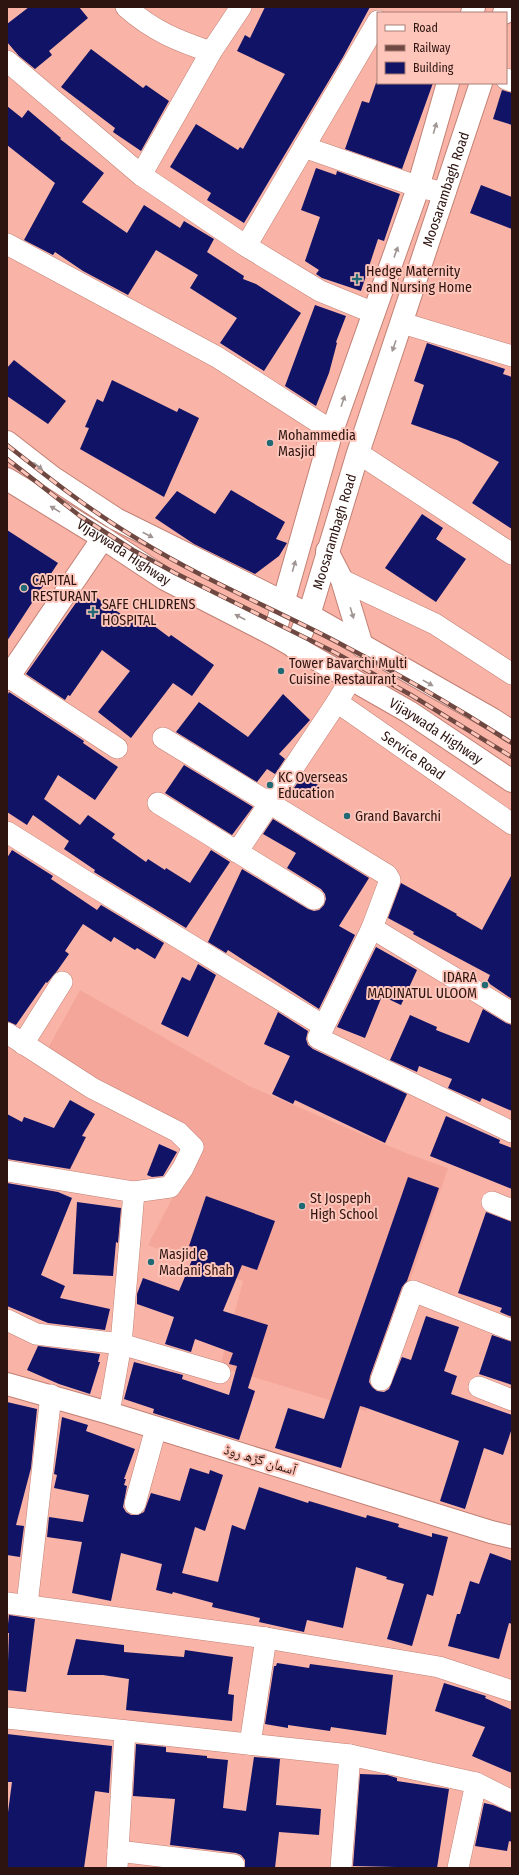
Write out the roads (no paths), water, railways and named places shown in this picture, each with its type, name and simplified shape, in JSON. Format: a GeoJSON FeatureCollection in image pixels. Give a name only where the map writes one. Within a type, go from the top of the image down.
{"type":"FeatureCollection","features":[{"type":"Feature","properties":{"kind":"main road","name":"Moosarambagh Road"},"geometry":{"type":"LineString","coordinates":[[274,635],[332,431],[419,187],[448,84]]}},
{"type":"Feature","properties":{"kind":"main road","name":"Moosarambagh Road"},"geometry":{"type":"LineString","coordinates":[[295,648],[309,615],[327,551],[358,453],[481,84]]}},
{"type":"Feature","properties":{"kind":"main road","name":"Vijaywada Highway"},"geometry":{"type":"LineString","coordinates":[[7,442],[52,477],[116,518],[309,615],[492,719],[512,732]]}},
{"type":"Feature","properties":{"kind":"main road","name":"Vijaywada Highway"},"geometry":{"type":"LineString","coordinates":[[7,479],[103,538],[165,579],[274,635],[409,712],[512,781]]}},
{"type":"Feature","properties":{"kind":"main road"},"geometry":{"type":"LineString","coordinates":[[8,677],[103,538]]}},
{"type":"Feature","properties":{"kind":"main road"},"geometry":{"type":"LineString","coordinates":[[327,551],[342,580],[362,646]]}},
{"type":"Feature","properties":{"kind":"main road","name":"آسمان گڑھ روڈ"},"geometry":{"type":"LineString","coordinates":[[7,1384],[51,1395],[484,1530],[512,1537]]}},
{"type":"Feature","properties":{"kind":"street"},"geometry":{"type":"LineString","coordinates":[[126,7],[155,30],[180,42],[211,52]]}},
{"type":"Feature","properties":{"kind":"street"},"geometry":{"type":"LineString","coordinates":[[141,175],[211,52],[241,7]]}},
{"type":"Feature","properties":{"kind":"street"},"geometry":{"type":"LineString","coordinates":[[246,246],[377,23]]}},
{"type":"Feature","properties":{"kind":"street"},"geometry":{"type":"LineString","coordinates":[[7,61],[141,175],[246,246],[320,291],[374,313]]}},
{"type":"Feature","properties":{"kind":"street"},"geometry":{"type":"LineString","coordinates":[[304,147],[419,187],[445,193]]}},
{"type":"Feature","properties":{"kind":"street"},"geometry":{"type":"LineString","coordinates":[[7,244],[218,358],[332,431]]}},
{"type":"Feature","properties":{"kind":"street"},"geometry":{"type":"LineString","coordinates":[[402,323],[512,356]]}},
{"type":"Feature","properties":{"kind":"street"},"geometry":{"type":"LineString","coordinates":[[358,453],[512,554]]}},
{"type":"Feature","properties":{"kind":"street"},"geometry":{"type":"LineString","coordinates":[[342,580],[435,624],[512,674]]}},
{"type":"Feature","properties":{"kind":"street"},"geometry":{"type":"LineString","coordinates":[[8,677],[117,748]]}},
{"type":"Feature","properties":{"kind":"street"},"geometry":{"type":"LineString","coordinates":[[237,852],[352,679]]}},
{"type":"Feature","properties":{"kind":"street","name":"Service Road"},"geometry":{"type":"LineString","coordinates":[[337,702],[512,824]]}},
{"type":"Feature","properties":{"kind":"street"},"geometry":{"type":"LineString","coordinates":[[163,738],[387,875],[390,880],[372,928],[318,1038],[512,1132]]}},
{"type":"Feature","properties":{"kind":"street"},"geometry":{"type":"LineString","coordinates":[[158,803],[314,899]]}},
{"type":"Feature","properties":{"kind":"street"},"geometry":{"type":"LineString","coordinates":[[7,832],[85,882],[222,963],[324,1026]]}},
{"type":"Feature","properties":{"kind":"street"},"geometry":{"type":"LineString","coordinates":[[372,928],[512,1013]]}},
{"type":"Feature","properties":{"kind":"street"},"geometry":{"type":"LineString","coordinates":[[7,1171],[134,1192],[170,1187],[184,1168],[193,1147],[178,1132],[92,1088],[15,1039],[62,982]]}},
{"type":"Feature","properties":{"kind":"street"},"geometry":{"type":"LineString","coordinates":[[109,1413],[121,1344],[134,1192]]}},
{"type":"Feature","properties":{"kind":"street"},"geometry":{"type":"LineString","coordinates":[[492,1202],[512,1210]]}},
{"type":"Feature","properties":{"kind":"street"},"geometry":{"type":"LineString","coordinates":[[381,1380],[413,1291],[512,1330]]}},
{"type":"Feature","properties":{"kind":"street"},"geometry":{"type":"LineString","coordinates":[[7,1320],[36,1334],[121,1344],[220,1373]]}},
{"type":"Feature","properties":{"kind":"street"},"geometry":{"type":"LineString","coordinates":[[479,1387],[512,1400]]}},
{"type":"Feature","properties":{"kind":"street"},"geometry":{"type":"LineString","coordinates":[[51,1395],[17,1604],[266,1638],[439,1667],[512,1691]]}},
{"type":"Feature","properties":{"kind":"street"},"geometry":{"type":"LineString","coordinates":[[135,1504],[156,1428]]}},
{"type":"Feature","properties":{"kind":"street"},"geometry":{"type":"LineString","coordinates":[[250,1744],[266,1638]]}},
{"type":"Feature","properties":{"kind":"street"},"geometry":{"type":"LineString","coordinates":[[7,1718],[350,1755],[476,1783],[512,1801]]}},
{"type":"Feature","properties":{"kind":"street"},"geometry":{"type":"LineString","coordinates":[[125,1731],[117,1859],[234,1865]]}},
{"type":"Feature","properties":{"kind":"street"},"geometry":{"type":"LineString","coordinates":[[341,1868],[350,1755]]}},
{"type":"Feature","properties":{"kind":"street"},"geometry":{"type":"LineString","coordinates":[[458,1868],[476,1783]]}},
{"type":"Feature","properties":{"kind":"railway"},"geometry":{"type":"LineString","coordinates":[[7,445],[88,507],[163,554],[187,568],[312,629],[382,666],[448,703],[512,743]]}},
{"type":"Feature","properties":{"kind":"railway"},"geometry":{"type":"LineString","coordinates":[[7,459],[80,516],[133,550],[175,573],[334,652],[411,695],[512,757]]}},
{"type":"Feature","properties":{"kind":"place","name":"Hedge Maternity and Nursing Home"},"geometry":{"type":"Point","coordinates":[357,279]}},
{"type":"Feature","properties":{"kind":"place","name":"Mohammedia Masjid"},"geometry":{"type":"Point","coordinates":[270,443]}},
{"type":"Feature","properties":{"kind":"place","name":"CAPITAL RESTURANT"},"geometry":{"type":"Point","coordinates":[24,588]}},
{"type":"Feature","properties":{"kind":"place","name":"SAFE CHLIDRENS HOSPITAL"},"geometry":{"type":"Point","coordinates":[93,612]}},
{"type":"Feature","properties":{"kind":"place","name":"Tower Bavarchi Multi Cuisine Restaurant"},"geometry":{"type":"Point","coordinates":[281,671]}},
{"type":"Feature","properties":{"kind":"place","name":"KC Overseas Education"},"geometry":{"type":"Point","coordinates":[270,785]}},
{"type":"Feature","properties":{"kind":"place","name":"Grand Bavarchi"},"geometry":{"type":"Point","coordinates":[347,816]}},
{"type":"Feature","properties":{"kind":"place","name":"IDARA MADINATUL ULOOM"},"geometry":{"type":"Point","coordinates":[485,985]}},
{"type":"Feature","properties":{"kind":"place","name":"St Jospeph High School"},"geometry":{"type":"Point","coordinates":[302,1206]}},
{"type":"Feature","properties":{"kind":"place","name":"Masjid e Madani Shah"},"geometry":{"type":"Point","coordinates":[151,1262]}}]}
